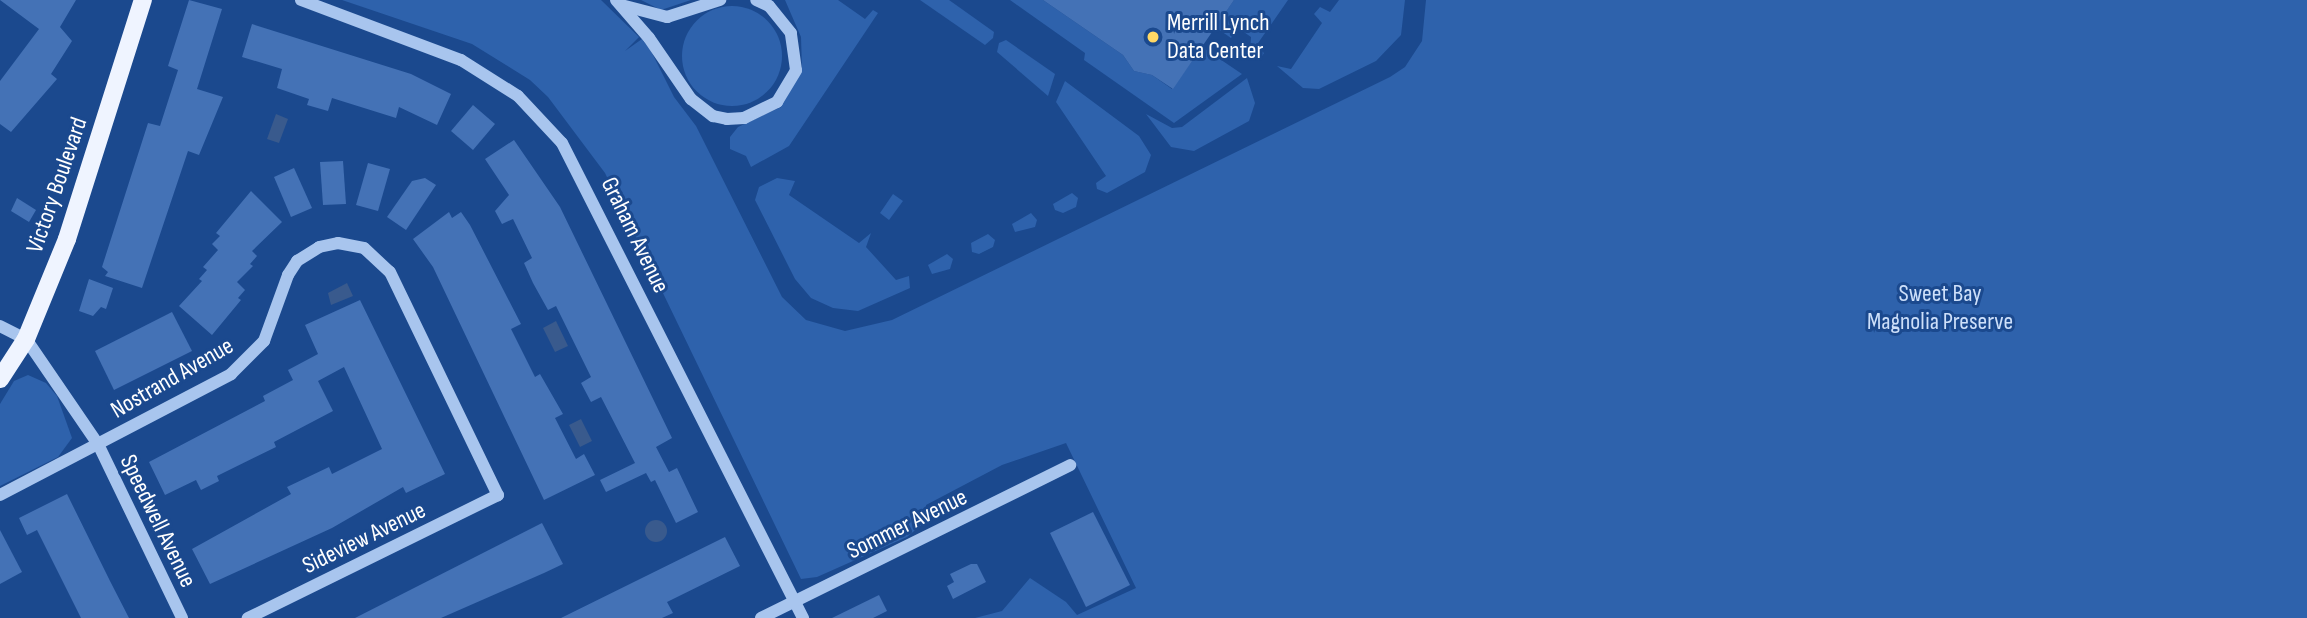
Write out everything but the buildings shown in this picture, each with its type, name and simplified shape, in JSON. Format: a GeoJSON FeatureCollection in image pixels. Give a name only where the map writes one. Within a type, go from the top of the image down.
{"type":"FeatureCollection","features":[{"type":"Feature","properties":{"kind":"main road","name":"Victory Boulevard"},"geometry":{"type":"LineString","coordinates":[[0,379],[26,339],[67,239],[143,0]]}},
{"type":"Feature","properties":{"kind":"street","name":"Graham Avenue"},"geometry":{"type":"LineString","coordinates":[[301,0],[461,60],[517,96],[562,143],[803,618]]}},
{"type":"Feature","properties":{"kind":"street"},"geometry":{"type":"LineString","coordinates":[[618,2],[667,17],[720,0]]}},
{"type":"Feature","properties":{"kind":"street"},"geometry":{"type":"LineString","coordinates":[[618,2],[701,108],[713,116],[744,118],[776,102],[796,70],[791,33],[769,6],[756,0]]}},
{"type":"Feature","properties":{"kind":"street","name":"Nostrand Avenue"},"geometry":{"type":"LineString","coordinates":[[0,495],[231,374],[264,341],[288,275],[297,261],[319,247],[352,244],[379,258],[390,272],[498,495]]}},
{"type":"Feature","properties":{"kind":"street"},"geometry":{"type":"LineString","coordinates":[[0,326],[26,339]]}},
{"type":"Feature","properties":{"kind":"street","name":"Speedwell Avenue"},"geometry":{"type":"LineString","coordinates":[[26,339],[98,444],[182,618]]}},
{"type":"Feature","properties":{"kind":"street","name":"Sommer Avenue"},"geometry":{"type":"LineString","coordinates":[[761,618],[1070,465]]}},
{"type":"Feature","properties":{"kind":"street","name":"Sideview Avenue"},"geometry":{"type":"LineString","coordinates":[[248,618],[498,495]]}},
{"type":"Feature","properties":{"kind":"green space","name":"Sweet Bay Magnolia Preserve"},"geometry":{"type":"Polygon","coordinates":[[[342,0],[601,0],[639,37],[625,51],[642,39],[650,49],[674,97],[696,126],[782,297],[806,320],[845,331],[892,320],[1390,77],[1405,67],[1422,41],[1426,0],[2307,0],[2307,618],[975,618],[1002,611],[1030,578],[1066,602],[1077,615],[1136,588],[1066,443],[1002,465],[926,505],[926,521],[907,537],[817,577],[801,579],[605,173],[548,97],[530,80],[472,44],[342,0]]]}},
{"type":"Feature","properties":{"kind":"green space"},"geometry":{"type":"Polygon","coordinates":[[[641,0],[691,0],[661,10],[641,0]]]}},
{"type":"Feature","properties":{"kind":"green space"},"geometry":{"type":"Polygon","coordinates":[[[785,0],[838,0],[865,19],[873,10],[878,13],[789,146],[751,167],[746,156],[730,149],[730,137],[738,127],[781,107],[802,70],[801,37],[785,0]]]}},
{"type":"Feature","properties":{"kind":"green space"},"geometry":{"type":"Polygon","coordinates":[[[920,0],[949,0],[994,32],[993,38],[985,45],[920,0]]]}},
{"type":"Feature","properties":{"kind":"green space"},"geometry":{"type":"Polygon","coordinates":[[[1010,0],[1043,0],[1123,55],[1134,71],[1152,75],[1172,89],[1202,47],[1242,74],[1174,123],[1084,60],[1085,53],[1010,0]]]}},
{"type":"Feature","properties":{"kind":"green space"},"geometry":{"type":"Polygon","coordinates":[[[1234,0],[1288,0],[1256,46],[1264,53],[1261,58],[1250,52],[1251,37],[1238,28],[1231,38],[1215,27],[1234,0]]]}},
{"type":"Feature","properties":{"kind":"green space"},"geometry":{"type":"Polygon","coordinates":[[[1339,0],[1405,0],[1401,35],[1376,61],[1319,89],[1303,88],[1277,66],[1291,69],[1322,23],[1314,14],[1320,7],[1330,12],[1339,0]]]}},
{"type":"Feature","properties":{"kind":"green space"},"geometry":{"type":"Polygon","coordinates":[[[732,6],[751,10],[767,21],[778,37],[782,56],[778,75],[767,91],[751,102],[732,106],[713,102],[697,91],[686,75],[682,56],[686,37],[697,21],[713,10],[732,6]]]}},
{"type":"Feature","properties":{"kind":"green space"},"geometry":{"type":"Polygon","coordinates":[[[1006,40],[1055,74],[1048,96],[997,52],[999,43],[1006,40]]]}},
{"type":"Feature","properties":{"kind":"green space"},"geometry":{"type":"Polygon","coordinates":[[[1247,78],[1255,103],[1249,121],[1194,151],[1171,147],[1146,114],[1172,128],[1182,127],[1247,78]]]}},
{"type":"Feature","properties":{"kind":"green space"},"geometry":{"type":"Polygon","coordinates":[[[1065,81],[1139,136],[1151,155],[1145,172],[1107,193],[1097,189],[1096,183],[1106,176],[1056,102],[1065,81]]]}},
{"type":"Feature","properties":{"kind":"green space"},"geometry":{"type":"Polygon","coordinates":[[[777,178],[795,181],[789,195],[859,243],[871,233],[866,247],[896,280],[909,276],[910,288],[858,311],[833,308],[811,298],[795,279],[755,200],[759,187],[777,178]]]}},
{"type":"Feature","properties":{"kind":"green space"},"geometry":{"type":"Polygon","coordinates":[[[1072,193],[1078,198],[1076,207],[1063,213],[1055,210],[1053,204],[1072,193]]]}},
{"type":"Feature","properties":{"kind":"green space"},"geometry":{"type":"Polygon","coordinates":[[[893,194],[903,201],[889,220],[880,213],[893,194]]]}},
{"type":"Feature","properties":{"kind":"green space"},"geometry":{"type":"Polygon","coordinates":[[[1031,213],[1037,220],[1035,227],[1015,232],[1012,224],[1031,213]]]}},
{"type":"Feature","properties":{"kind":"green space"},"geometry":{"type":"Polygon","coordinates":[[[988,234],[995,240],[993,247],[979,254],[972,252],[971,243],[988,234]]]}},
{"type":"Feature","properties":{"kind":"green space"},"geometry":{"type":"Polygon","coordinates":[[[947,254],[953,259],[950,269],[932,274],[928,265],[947,254]]]}},
{"type":"Feature","properties":{"kind":"green space"},"geometry":{"type":"Polygon","coordinates":[[[28,375],[46,383],[57,396],[72,438],[58,457],[0,486],[0,404],[14,381],[28,375]]]}},
{"type":"Feature","properties":{"kind":"shaded area"},"geometry":{"type":"Polygon","coordinates":[[[276,114],[288,119],[279,143],[267,139],[276,114]]]}},
{"type":"Feature","properties":{"kind":"shaded area"},"geometry":{"type":"Polygon","coordinates":[[[347,283],[353,296],[331,305],[328,293],[347,283]]]}},
{"type":"Feature","properties":{"kind":"shaded area"},"geometry":{"type":"Polygon","coordinates":[[[556,321],[568,346],[555,352],[543,328],[556,321]]]}},
{"type":"Feature","properties":{"kind":"shaded area"},"geometry":{"type":"Polygon","coordinates":[[[581,419],[592,441],[580,447],[569,425],[581,419]]]}},
{"type":"Feature","properties":{"kind":"shaded area"},"geometry":{"type":"Polygon","coordinates":[[[656,520],[664,523],[667,531],[664,539],[656,542],[648,539],[645,531],[648,523],[656,520]]]}},
{"type":"Feature","properties":{"kind":"place","name":"Merrill Lynch Data Center"},"geometry":{"type":"Point","coordinates":[1153,37]}}]}
